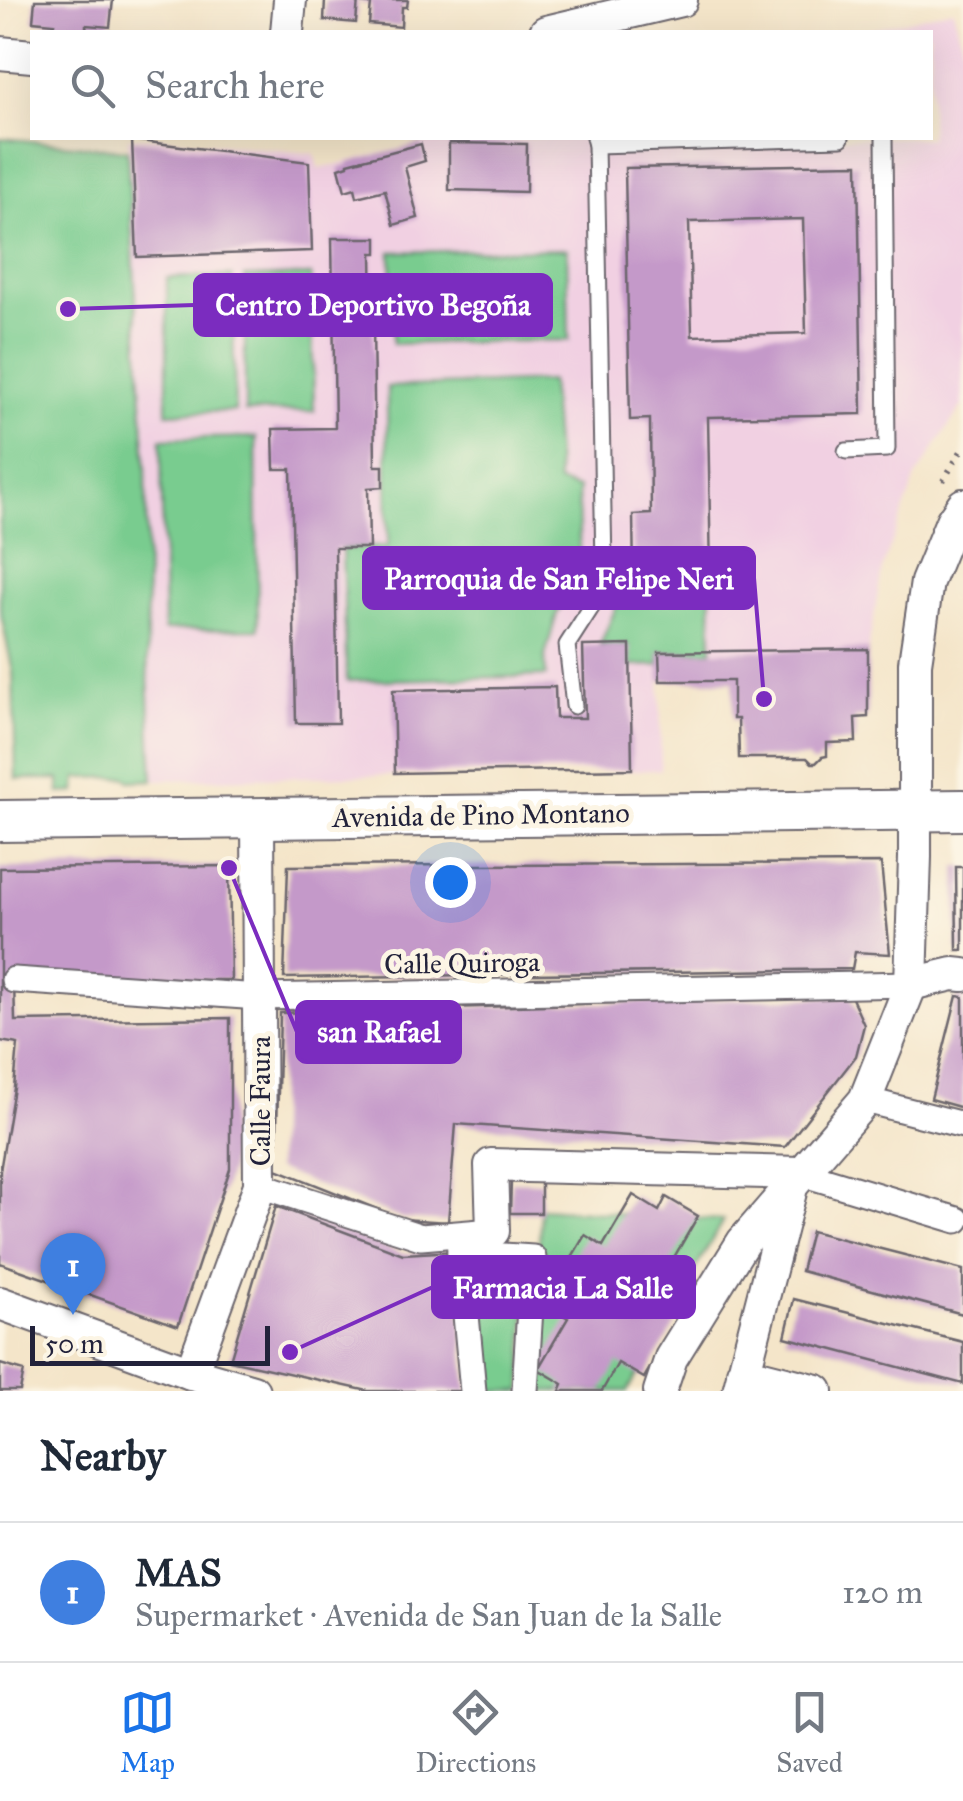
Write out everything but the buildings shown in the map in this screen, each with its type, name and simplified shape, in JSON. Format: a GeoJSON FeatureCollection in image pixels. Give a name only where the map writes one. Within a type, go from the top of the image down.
{"type":"FeatureCollection","features":[{"type":"Feature","properties":{"kind":"street"},"geometry":{"type":"LineString","coordinates":[[287,30],[290,0]]}},
{"type":"Feature","properties":{"kind":"street"},"geometry":{"type":"LineString","coordinates":[[561,30],[681,0]]}},
{"type":"Feature","properties":{"kind":"street"},"geometry":{"type":"LineString","coordinates":[[0,53],[30,56]]}},
{"type":"Feature","properties":{"kind":"street"},"geometry":{"type":"LineString","coordinates":[[660,1391],[671,1358],[743,1242],[864,1100],[911,984],[915,663],[927,582],[952,521],[963,505]]}},
{"type":"Feature","properties":{"kind":"street","name":"Avenida de Pino Montano"},"geometry":{"type":"LineString","coordinates":[[0,821],[963,810]]}},
{"type":"Feature","properties":{"kind":"street","name":"Calle Faura"},"geometry":{"type":"LineString","coordinates":[[192,1373],[260,1185],[258,817]]}},
{"type":"Feature","properties":{"kind":"street"},"geometry":{"type":"LineString","coordinates":[[911,984],[963,975]]}},
{"type":"Feature","properties":{"kind":"street","name":"Calle Quiroga"},"geometry":{"type":"LineString","coordinates":[[14,980],[259,997],[911,984]]}},
{"type":"Feature","properties":{"kind":"street"},"geometry":{"type":"LineString","coordinates":[[864,1100],[963,1125]]}},
{"type":"Feature","properties":{"kind":"street"},"geometry":{"type":"LineString","coordinates":[[459,1244],[494,1231],[491,1165],[797,1178],[957,1220]]}},
{"type":"Feature","properties":{"kind":"street"},"geometry":{"type":"LineString","coordinates":[[797,1178],[741,1381],[817,1391]]}},
{"type":"Feature","properties":{"kind":"street"},"geometry":{"type":"LineString","coordinates":[[260,1185],[421,1237],[532,1258],[525,1391]]}},
{"type":"Feature","properties":{"kind":"street"},"geometry":{"type":"LineString","coordinates":[[459,1244],[472,1391]]}},
{"type":"Feature","properties":{"kind":"street"},"geometry":{"type":"LineString","coordinates":[[0,1303],[192,1373],[253,1391]]}},
{"type":"Feature","properties":{"kind":"lane"},"geometry":{"type":"LineString","coordinates":[[574,706],[567,644],[596,600],[604,566],[595,141],[677,140]]}},
{"type":"Feature","properties":{"kind":"lane"},"geometry":{"type":"LineString","coordinates":[[846,450],[887,449],[884,140]]}},
{"type":"Feature","properties":{"kind":"shaded area"},"geometry":{"type":"Polygon","coordinates":[[[953,9],[963,47],[963,404],[916,477],[882,569],[868,649],[660,652],[661,770],[153,780],[128,140],[182,140],[315,154],[318,169],[436,140],[933,140],[933,30],[868,30],[953,9]]]}},
{"type":"Feature","properties":{"kind":"green space"},"geometry":{"type":"Polygon","coordinates":[[[0,138],[127,150],[146,469],[147,654],[153,780],[77,778],[76,792],[59,793],[59,779],[16,779],[13,672],[0,609],[0,138]]]}},
{"type":"Feature","properties":{"kind":"green space"},"geometry":{"type":"Polygon","coordinates":[[[567,249],[569,340],[393,344],[391,252],[567,249]]]}},
{"type":"Feature","properties":{"kind":"green space"},"geometry":{"type":"Polygon","coordinates":[[[311,275],[314,411],[245,412],[245,277],[311,275]]]}},
{"type":"Feature","properties":{"kind":"green space"},"geometry":{"type":"Polygon","coordinates":[[[232,276],[235,411],[167,413],[167,278],[232,276]]]}},
{"type":"Feature","properties":{"kind":"green space"},"geometry":{"type":"Polygon","coordinates":[[[550,381],[558,483],[578,489],[580,580],[557,613],[545,656],[546,676],[347,681],[342,549],[388,546],[387,387],[550,381]]]}},
{"type":"Feature","properties":{"kind":"green space"},"geometry":{"type":"Polygon","coordinates":[[[256,437],[258,629],[164,630],[161,439],[256,437]]]}},
{"type":"Feature","properties":{"kind":"green space"},"geometry":{"type":"Polygon","coordinates":[[[711,588],[712,651],[660,652],[659,665],[630,666],[629,645],[600,645],[623,591],[711,588]]]}},
{"type":"Feature","properties":{"kind":"green space"},"geometry":{"type":"Polygon","coordinates":[[[541,1208],[723,1220],[628,1391],[530,1391],[541,1208]]]}},
{"type":"Feature","properties":{"kind":"green space"},"geometry":{"type":"Polygon","coordinates":[[[464,1259],[528,1264],[522,1391],[478,1391],[464,1259]]]}},
{"type":"Feature","properties":{"kind":"place","name":"Centro Deportivo Begoña"},"geometry":{"type":"Point","coordinates":[68,309]}},
{"type":"Feature","properties":{"kind":"place","name":"Parroquia de San Felipe Neri"},"geometry":{"type":"Point","coordinates":[764,699]}},
{"type":"Feature","properties":{"kind":"place","name":"san Rafael"},"geometry":{"type":"Point","coordinates":[229,868]}},
{"type":"Feature","properties":{"kind":"place","name":"MAS"},"geometry":{"type":"Point","coordinates":[73,1315]}},
{"type":"Feature","properties":{"kind":"place","name":"Farmacia La Salle"},"geometry":{"type":"Point","coordinates":[290,1352]}}]}
